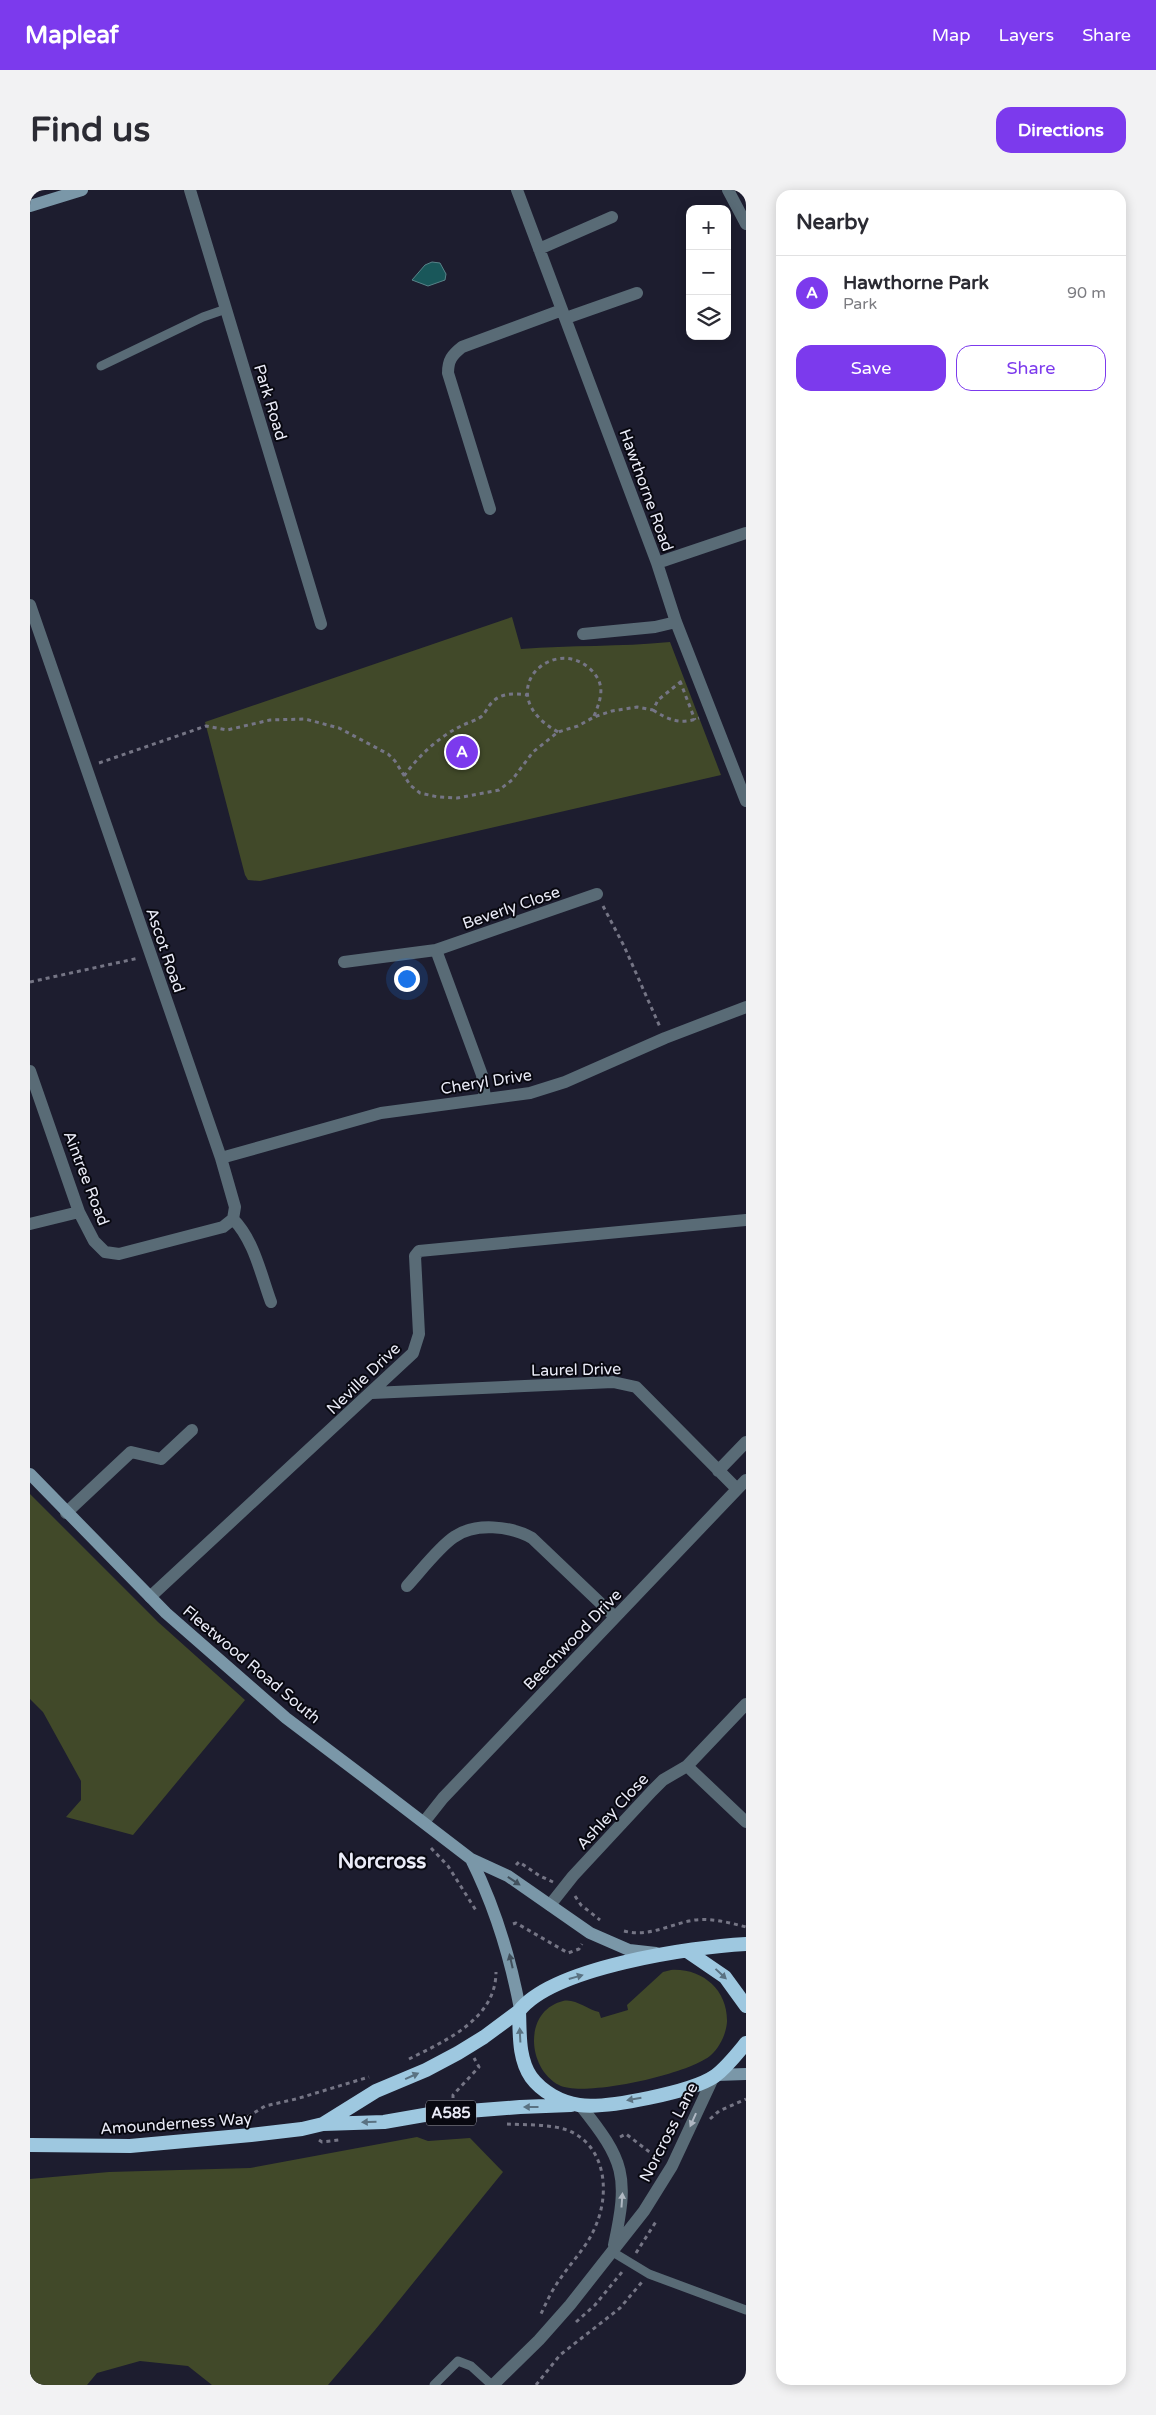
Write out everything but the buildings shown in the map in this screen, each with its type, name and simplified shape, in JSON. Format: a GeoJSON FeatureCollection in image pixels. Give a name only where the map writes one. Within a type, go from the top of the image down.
{"type":"FeatureCollection","features":[{"type":"Feature","properties":{"kind":"highway","name":"A585"},"geometry":{"type":"LineString","coordinates":[[746,1944],[660,1954],[562,1981],[544,1990],[519,2010],[522,2060],[531,2078],[549,2094],[580,2105],[611,2103],[671,2092],[700,2083],[715,2076],[746,2042]]}},
{"type":"Feature","properties":{"kind":"highway"},"geometry":{"type":"LineString","coordinates":[[687,1951],[720,1973],[746,2006]]}},
{"type":"Feature","properties":{"kind":"highway","name":"Amounderness Way"},"geometry":{"type":"LineString","coordinates":[[323,2124],[376,2091],[426,2070],[467,2047],[519,2010]]}},
{"type":"Feature","properties":{"kind":"highway","name":"Amounderness Way"},"geometry":{"type":"LineString","coordinates":[[30,2146],[130,2146],[251,2135],[302,2129],[323,2124],[384,2122],[454,2112],[580,2105]]}},
{"type":"Feature","properties":{"kind":"main road"},"geometry":{"type":"LineString","coordinates":[[30,206],[82,190]]}},
{"type":"Feature","properties":{"kind":"main road","name":"Fleetwood Road South"},"geometry":{"type":"LineString","coordinates":[[30,1474],[150,1597],[286,1718],[471,1859],[508,1876],[590,1933],[629,1950],[660,1954]]}},
{"type":"Feature","properties":{"kind":"main road","name":"Fleetwood Road South"},"geometry":{"type":"LineString","coordinates":[[471,1859],[487,1890],[501,1928],[510,1958],[519,2010]]}},
{"type":"Feature","properties":{"kind":"main road"},"geometry":{"type":"LineString","coordinates":[[715,2076],[746,2074]]}},
{"type":"Feature","properties":{"kind":"street","name":"Park Road"},"geometry":{"type":"LineString","coordinates":[[190,190],[321,624]]}},
{"type":"Feature","properties":{"kind":"street","name":"Hawthorne Road"},"geometry":{"type":"LineString","coordinates":[[517,190],[657,563],[696,675],[711,714],[741,774],[746,801]]}},
{"type":"Feature","properties":{"kind":"street"},"geometry":{"type":"LineString","coordinates":[[728,190],[746,224]]}},
{"type":"Feature","properties":{"kind":"street"},"geometry":{"type":"LineString","coordinates":[[539,249],[612,217]]}},
{"type":"Feature","properties":{"kind":"street"},"geometry":{"type":"LineString","coordinates":[[490,509],[448,373],[448,364],[452,355],[462,347],[637,293]]}},
{"type":"Feature","properties":{"kind":"street"},"geometry":{"type":"LineString","coordinates":[[657,563],[746,533]]}},
{"type":"Feature","properties":{"kind":"street","name":"Ascot Road"},"geometry":{"type":"LineString","coordinates":[[30,605],[221,1158],[235,1207],[233,1219]]}},
{"type":"Feature","properties":{"kind":"street"},"geometry":{"type":"LineString","coordinates":[[583,634],[655,627],[676,622]]}},
{"type":"Feature","properties":{"kind":"street","name":"Beverly Close"},"geometry":{"type":"LineString","coordinates":[[344,962],[436,950],[597,894]]}},
{"type":"Feature","properties":{"kind":"street"},"geometry":{"type":"LineString","coordinates":[[436,950],[482,1075],[485,1098]]}},
{"type":"Feature","properties":{"kind":"street","name":"Cheryl Drive"},"geometry":{"type":"LineString","coordinates":[[221,1158],[381,1113],[530,1093],[565,1082],[665,1038],[746,1007]]}},
{"type":"Feature","properties":{"kind":"street","name":"Aintree Road"},"geometry":{"type":"LineString","coordinates":[[30,1071],[79,1212],[94,1241],[105,1252],[119,1254],[223,1227],[233,1219]]}},
{"type":"Feature","properties":{"kind":"street"},"geometry":{"type":"LineString","coordinates":[[30,1224],[79,1212]]}},
{"type":"Feature","properties":{"kind":"street"},"geometry":{"type":"LineString","coordinates":[[233,1219],[241,1227],[248,1240],[271,1302]]}},
{"type":"Feature","properties":{"kind":"street","name":"Neville Drive"},"geometry":{"type":"LineString","coordinates":[[150,1597],[404,1364],[413,1353],[418,1344],[415,1256],[419,1251],[746,1220]]}},
{"type":"Feature","properties":{"kind":"street","name":"Laurel Drive"},"geometry":{"type":"LineString","coordinates":[[372,1393],[613,1382],[626,1383],[636,1387],[718,1471],[742,1484]]}},
{"type":"Feature","properties":{"kind":"street"},"geometry":{"type":"LineString","coordinates":[[66,1513],[131,1452],[160,1459],[192,1430]]}},
{"type":"Feature","properties":{"kind":"street"},"geometry":{"type":"LineString","coordinates":[[718,1471],[746,1442]]}},
{"type":"Feature","properties":{"kind":"street","name":"Beechwood Drive"},"geometry":{"type":"LineString","coordinates":[[424,1822],[443,1798],[742,1484]]}},
{"type":"Feature","properties":{"kind":"street"},"geometry":{"type":"LineString","coordinates":[[408,1586],[454,1537],[478,1528],[519,1531],[532,1538],[616,1617]]}},
{"type":"Feature","properties":{"kind":"street","name":"Ashley Close"},"geometry":{"type":"LineString","coordinates":[[550,1905],[573,1876],[652,1791],[663,1780],[687,1766],[746,1704]]}},
{"type":"Feature","properties":{"kind":"street"},"geometry":{"type":"LineString","coordinates":[[687,1766],[746,1822]]}},
{"type":"Feature","properties":{"kind":"street","name":"Norcross Lane"},"geometry":{"type":"LineString","coordinates":[[492,2385],[540,2340],[644,2210],[672,2166],[715,2076]]}},
{"type":"Feature","properties":{"kind":"street","name":"Norcross Lane"},"geometry":{"type":"LineString","coordinates":[[580,2105],[609,2143],[621,2174],[623,2187],[622,2205],[612,2250]]}},
{"type":"Feature","properties":{"kind":"lane"},"geometry":{"type":"LineString","coordinates":[[102,366],[202,317],[226,309]]}},
{"type":"Feature","properties":{"kind":"lane"},"geometry":{"type":"LineString","coordinates":[[612,2250],[649,2274],[746,2310]]}},
{"type":"Feature","properties":{"kind":"lane"},"geometry":{"type":"LineString","coordinates":[[434,2385],[458,2361],[471,2366],[492,2385]]}},
{"type":"Feature","properties":{"kind":"path"},"geometry":{"type":"LineString","coordinates":[[558,732],[536,716],[529,705],[527,695],[531,680],[540,667],[556,659],[573,659],[590,669],[601,683],[602,696],[594,717]]}},
{"type":"Feature","properties":{"kind":"path"},"geometry":{"type":"LineString","coordinates":[[653,710],[658,700],[680,681],[696,675]]}},
{"type":"Feature","properties":{"kind":"path"},"geometry":{"type":"LineString","coordinates":[[680,681],[695,720]]}},
{"type":"Feature","properties":{"kind":"path"},"geometry":{"type":"LineString","coordinates":[[404,776],[413,763],[436,743],[462,725],[482,717],[490,704],[499,697],[514,693],[527,695]]}},
{"type":"Feature","properties":{"kind":"path"},"geometry":{"type":"LineString","coordinates":[[86,767],[206,726],[227,730],[270,720],[290,718],[321,722],[360,737],[388,754],[410,785],[420,793],[438,797],[457,798],[499,790],[512,780],[533,752],[558,732],[578,726],[594,717],[612,711],[637,707],[653,710],[670,720],[680,722],[695,720],[711,714]]}},
{"type":"Feature","properties":{"kind":"path"},"geometry":{"type":"LineString","coordinates":[[597,894],[624,946],[665,1038]]}},
{"type":"Feature","properties":{"kind":"path"},"geometry":{"type":"LineString","coordinates":[[30,982],[150,955]]}},
{"type":"Feature","properties":{"kind":"path"},"geometry":{"type":"LineString","coordinates":[[429,1846],[452,1872],[478,1915]]}},
{"type":"Feature","properties":{"kind":"path"},"geometry":{"type":"LineString","coordinates":[[519,1862],[540,1876],[549,1879]]}},
{"type":"Feature","properties":{"kind":"path"},"geometry":{"type":"LineString","coordinates":[[576,1896],[580,1905],[606,1923]]}},
{"type":"Feature","properties":{"kind":"path"},"geometry":{"type":"LineString","coordinates":[[501,1928],[516,1923],[568,1952],[579,1949],[600,1920]]}},
{"type":"Feature","properties":{"kind":"path"},"geometry":{"type":"LineString","coordinates":[[621,1930],[639,1933],[649,1932],[702,1920],[717,1920],[746,1927]]}},
{"type":"Feature","properties":{"kind":"path"},"geometry":{"type":"LineString","coordinates":[[404,2061],[475,2019],[487,2006],[495,1988],[496,1968]]}},
{"type":"Feature","properties":{"kind":"path"},"geometry":{"type":"LineString","coordinates":[[454,2112],[453,2095],[479,2067],[457,2031]]}},
{"type":"Feature","properties":{"kind":"path"},"geometry":{"type":"LineString","coordinates":[[264,2106],[296,2099],[372,2076]]}},
{"type":"Feature","properties":{"kind":"path"},"geometry":{"type":"LineString","coordinates":[[502,2124],[551,2127],[566,2130],[581,2138],[594,2152],[603,2178],[605,2193],[602,2209],[585,2246],[560,2279],[537,2320]]}},
{"type":"Feature","properties":{"kind":"path"},"geometry":{"type":"LineString","coordinates":[[594,2152],[626,2134],[659,2159],[672,2166]]}},
{"type":"Feature","properties":{"kind":"path"},"geometry":{"type":"LineString","coordinates":[[536,2385],[560,2355],[620,2308],[649,2274]]}},
{"type":"Feature","properties":{"kind":"shaded area"},"geometry":{"type":"Polygon","coordinates":[[[432,262],[440,263],[446,274],[445,280],[428,286],[412,280],[425,265],[432,262]]]}},
{"type":"Feature","properties":{"kind":"shaded area"},"geometry":{"type":"Polygon","coordinates":[[[512,617],[521,649],[670,642],[721,775],[260,881],[248,880],[245,875],[205,722],[512,617]]]}},
{"type":"Feature","properties":{"kind":"shaded area"},"geometry":{"type":"Polygon","coordinates":[[[30,1494],[158,1622],[245,1700],[133,1835],[66,1817],[81,1800],[81,1781],[43,1712],[30,1699],[30,1494]]]}},
{"type":"Feature","properties":{"kind":"shaded area"},"geometry":{"type":"Polygon","coordinates":[[[682,1970],[703,1977],[718,1991],[723,2000],[726,2010],[726,2027],[720,2044],[711,2055],[682,2070],[612,2086],[572,2088],[559,2085],[548,2077],[540,2066],[534,2040],[536,2027],[541,2016],[550,2007],[563,2001],[572,2001],[599,2012],[601,2018],[628,2010],[627,2005],[663,1972],[682,1970]]]}},
{"type":"Feature","properties":{"kind":"shaded area"},"geometry":{"type":"Polygon","coordinates":[[[417,2137],[428,2141],[470,2138],[503,2172],[328,2385],[212,2385],[188,2366],[140,2361],[97,2373],[87,2385],[30,2385],[30,2179],[109,2172],[250,2168],[417,2137]]]}},
{"type":"Feature","properties":{"kind":"place","name":"Hawthorne Park"},"geometry":{"type":"Point","coordinates":[462,752]}},
{"type":"Feature","properties":{"kind":"district","name":"Norcross"},"geometry":{"type":"Point","coordinates":[382,1861]}}]}
